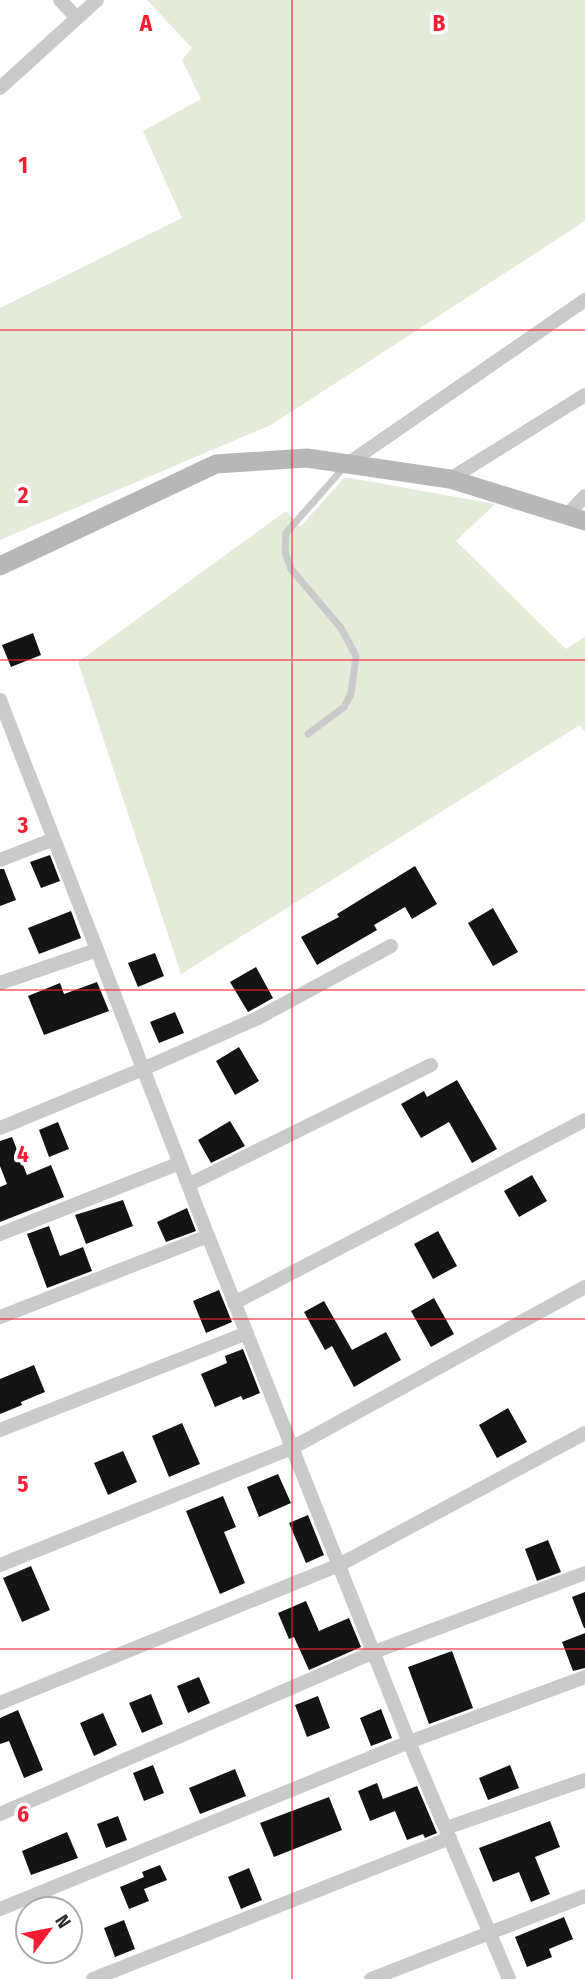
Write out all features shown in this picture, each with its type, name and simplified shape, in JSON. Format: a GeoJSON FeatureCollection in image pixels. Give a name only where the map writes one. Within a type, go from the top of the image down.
{"type":"FeatureCollection","features":[{"type":"Feature","properties":{"kind":"main road"},"geometry":{"type":"LineString","coordinates":[[0,566],[216,464],[307,458],[450,479],[576,517]]}},
{"type":"Feature","properties":{"kind":"street"},"geometry":{"type":"LineString","coordinates":[[60,0],[76,18]]}},
{"type":"Feature","properties":{"kind":"street"},"geometry":{"type":"LineString","coordinates":[[0,88],[97,0]]}},
{"type":"Feature","properties":{"kind":"street"},"geometry":{"type":"LineString","coordinates":[[346,465],[585,300]]}},
{"type":"Feature","properties":{"kind":"street"},"geometry":{"type":"LineString","coordinates":[[450,479],[585,395]]}},
{"type":"Feature","properties":{"kind":"street"},"geometry":{"type":"LineString","coordinates":[[576,517],[585,496]]}},
{"type":"Feature","properties":{"kind":"street"},"geometry":{"type":"LineString","coordinates":[[0,700],[234,1303],[409,1742],[509,1979]]}},
{"type":"Feature","properties":{"kind":"street"},"geometry":{"type":"LineString","coordinates":[[0,860],[54,839]]}},
{"type":"Feature","properties":{"kind":"street"},"geometry":{"type":"LineString","coordinates":[[0,1128],[258,1018],[391,946]]}},
{"type":"Feature","properties":{"kind":"street"},"geometry":{"type":"LineString","coordinates":[[0,984],[97,950]]}},
{"type":"Feature","properties":{"kind":"street"},"geometry":{"type":"LineString","coordinates":[[188,1185],[431,1065]]}},
{"type":"Feature","properties":{"kind":"street"},"geometry":{"type":"LineString","coordinates":[[234,1303],[585,1120]]}},
{"type":"Feature","properties":{"kind":"street"},"geometry":{"type":"LineString","coordinates":[[0,1234],[180,1163]]}},
{"type":"Feature","properties":{"kind":"street"},"geometry":{"type":"LineString","coordinates":[[0,1317],[208,1236]]}},
{"type":"Feature","properties":{"kind":"street"},"geometry":{"type":"LineString","coordinates":[[0,1565],[292,1448],[585,1287]]}},
{"type":"Feature","properties":{"kind":"street"},"geometry":{"type":"LineString","coordinates":[[0,1430],[247,1333]]}},
{"type":"Feature","properties":{"kind":"street"},"geometry":{"type":"LineString","coordinates":[[0,1703],[339,1565],[585,1433]]}},
{"type":"Feature","properties":{"kind":"street"},"geometry":{"type":"LineString","coordinates":[[0,1814],[374,1652],[585,1573]]}},
{"type":"Feature","properties":{"kind":"street"},"geometry":{"type":"LineString","coordinates":[[0,1909],[409,1742],[585,1677]]}},
{"type":"Feature","properties":{"kind":"street"},"geometry":{"type":"LineString","coordinates":[[93,1979],[448,1833],[585,1780]]}},
{"type":"Feature","properties":{"kind":"street"},"geometry":{"type":"LineString","coordinates":[[371,1979],[585,1896]]}},
{"type":"Feature","properties":{"kind":"lane"},"geometry":{"type":"LineString","coordinates":[[308,734],[344,707],[351,694],[356,656],[341,628],[291,569],[285,552],[286,533],[346,465]]}},
{"type":"Feature","properties":{"kind":"green space"},"geometry":{"type":"Polygon","coordinates":[[[147,0],[585,0],[585,221],[271,425],[0,540],[0,308],[182,218],[143,131],[201,99],[182,60],[192,48],[147,0]]]}},
{"type":"Feature","properties":{"kind":"green space"},"geometry":{"type":"Polygon","coordinates":[[[345,477],[495,504],[456,541],[566,649],[585,637],[585,732],[580,725],[181,974],[78,662],[286,511],[300,527],[345,477]]]}},
{"type":"Feature","properties":{"kind":"building"},"geometry":{"type":"Polygon","coordinates":[[[33,633],[41,655],[11,667],[2,645],[33,633]]]}},
{"type":"Feature","properties":{"kind":"building"},"geometry":{"type":"Polygon","coordinates":[[[50,855],[60,881],[41,888],[30,862],[50,855]]]}},
{"type":"Feature","properties":{"kind":"building"},"geometry":{"type":"Polygon","coordinates":[[[415,866],[437,904],[412,919],[405,907],[374,925],[377,930],[317,965],[301,937],[339,917],[337,914],[415,866]]]}},
{"type":"Feature","properties":{"kind":"building"},"geometry":{"type":"Polygon","coordinates":[[[0,869],[4,869],[16,900],[0,906],[0,869]]]}},
{"type":"Feature","properties":{"kind":"building"},"geometry":{"type":"Polygon","coordinates":[[[493,908],[518,952],[493,966],[468,923],[493,908]]]}},
{"type":"Feature","properties":{"kind":"building"},"geometry":{"type":"Polygon","coordinates":[[[71,911],[81,938],[39,954],[28,928],[71,911]]]}},
{"type":"Feature","properties":{"kind":"building"},"geometry":{"type":"Polygon","coordinates":[[[155,953],[164,976],[138,987],[128,963],[155,953]]]}},
{"type":"Feature","properties":{"kind":"building"},"geometry":{"type":"Polygon","coordinates":[[[256,967],[273,998],[248,1012],[230,982],[256,967]]]}},
{"type":"Feature","properties":{"kind":"building"},"geometry":{"type":"Polygon","coordinates":[[[97,982],[109,1011],[44,1035],[28,996],[60,983],[64,994],[97,982]]]}},
{"type":"Feature","properties":{"kind":"building"},"geometry":{"type":"Polygon","coordinates":[[[175,1012],[184,1033],[159,1043],[150,1022],[175,1012]]]}},
{"type":"Feature","properties":{"kind":"building"},"geometry":{"type":"Polygon","coordinates":[[[239,1047],[259,1081],[235,1095],[216,1061],[239,1047]]]}},
{"type":"Feature","properties":{"kind":"building"},"geometry":{"type":"Polygon","coordinates":[[[457,1080],[497,1149],[472,1163],[449,1122],[421,1138],[401,1104],[424,1091],[427,1097],[457,1080]]]}},
{"type":"Feature","properties":{"kind":"building"},"geometry":{"type":"Polygon","coordinates":[[[230,1121],[245,1146],[211,1163],[198,1140],[230,1121]]]}},
{"type":"Feature","properties":{"kind":"building"},"geometry":{"type":"Polygon","coordinates":[[[58,1122],[69,1149],[49,1157],[39,1130],[58,1122]]]}},
{"type":"Feature","properties":{"kind":"building"},"geometry":{"type":"Polygon","coordinates":[[[12,1137],[27,1175],[51,1165],[64,1197],[0,1222],[0,1187],[7,1184],[0,1166],[0,1141],[12,1137]]]}},
{"type":"Feature","properties":{"kind":"building"},"geometry":{"type":"Polygon","coordinates":[[[532,1175],[547,1201],[519,1217],[504,1191],[532,1175]]]}},
{"type":"Feature","properties":{"kind":"building"},"geometry":{"type":"Polygon","coordinates":[[[123,1200],[133,1226],[86,1244],[75,1215],[123,1200]]]}},
{"type":"Feature","properties":{"kind":"building"},"geometry":{"type":"Polygon","coordinates":[[[187,1208],[196,1231],[166,1242],[157,1222],[187,1208]]]}},
{"type":"Feature","properties":{"kind":"building"},"geometry":{"type":"Polygon","coordinates":[[[49,1226],[60,1256],[83,1247],[92,1271],[47,1288],[27,1234],[49,1226]]]}},
{"type":"Feature","properties":{"kind":"building"},"geometry":{"type":"Polygon","coordinates":[[[438,1231],[457,1266],[433,1279],[414,1244],[438,1231]]]}},
{"type":"Feature","properties":{"kind":"building"},"geometry":{"type":"Polygon","coordinates":[[[219,1290],[232,1322],[206,1333],[193,1301],[219,1290]]]}},
{"type":"Feature","properties":{"kind":"building"},"geometry":{"type":"Polygon","coordinates":[[[434,1298],[454,1334],[431,1347],[411,1311],[434,1298]]]}},
{"type":"Feature","properties":{"kind":"building"},"geometry":{"type":"Polygon","coordinates":[[[324,1301],[352,1350],[386,1332],[401,1360],[354,1387],[332,1346],[325,1350],[304,1312],[324,1301]]]}},
{"type":"Feature","properties":{"kind":"building"},"geometry":{"type":"Polygon","coordinates":[[[243,1349],[260,1393],[243,1400],[241,1396],[215,1407],[201,1374],[227,1363],[225,1356],[243,1349]]]}},
{"type":"Feature","properties":{"kind":"building"},"geometry":{"type":"Polygon","coordinates":[[[34,1365],[45,1392],[0,1414],[0,1379],[34,1365]]]}},
{"type":"Feature","properties":{"kind":"building"},"geometry":{"type":"Polygon","coordinates":[[[508,1408],[527,1442],[497,1458],[479,1425],[508,1408]]]}},
{"type":"Feature","properties":{"kind":"building"},"geometry":{"type":"Polygon","coordinates":[[[182,1423],[200,1464],[169,1477],[152,1436],[182,1423]]]}},
{"type":"Feature","properties":{"kind":"building"},"geometry":{"type":"Polygon","coordinates":[[[123,1451],[137,1482],[108,1495],[94,1463],[123,1451]]]}},
{"type":"Feature","properties":{"kind":"building"},"geometry":{"type":"Polygon","coordinates":[[[278,1474],[291,1503],[259,1517],[247,1487],[278,1474]]]}},
{"type":"Feature","properties":{"kind":"building"},"geometry":{"type":"Polygon","coordinates":[[[223,1496],[236,1527],[224,1532],[245,1583],[220,1594],[186,1511],[223,1496]]]}},
{"type":"Feature","properties":{"kind":"building"},"geometry":{"type":"Polygon","coordinates":[[[308,1515],[324,1555],[306,1563],[289,1523],[308,1515]]]}},
{"type":"Feature","properties":{"kind":"building"},"geometry":{"type":"Polygon","coordinates":[[[548,1540],[561,1572],[537,1581],[525,1549],[548,1540]]]}},
{"type":"Feature","properties":{"kind":"building"},"geometry":{"type":"Polygon","coordinates":[[[31,1566],[50,1610],[22,1622],[3,1578],[31,1566]]]}},
{"type":"Feature","properties":{"kind":"building"},"geometry":{"type":"Polygon","coordinates":[[[585,1592],[585,1628],[584,1628],[572,1597],[585,1592]]]}},
{"type":"Feature","properties":{"kind":"building"},"geometry":{"type":"Polygon","coordinates":[[[306,1601],[319,1631],[349,1618],[361,1647],[309,1670],[294,1637],[289,1639],[278,1613],[306,1601]]]}},
{"type":"Feature","properties":{"kind":"building"},"geometry":{"type":"Polygon","coordinates":[[[585,1633],[585,1668],[573,1671],[562,1642],[585,1633]]]}},
{"type":"Feature","properties":{"kind":"building"},"geometry":{"type":"Polygon","coordinates":[[[452,1651],[473,1708],[429,1724],[408,1667],[452,1651]]]}},
{"type":"Feature","properties":{"kind":"building"},"geometry":{"type":"Polygon","coordinates":[[[199,1677],[210,1703],[188,1713],[177,1686],[199,1677]]]}},
{"type":"Feature","properties":{"kind":"building"},"geometry":{"type":"Polygon","coordinates":[[[151,1694],[163,1724],[142,1733],[129,1703],[151,1694]]]}},
{"type":"Feature","properties":{"kind":"building"},"geometry":{"type":"Polygon","coordinates":[[[318,1696],[330,1728],[307,1737],[295,1705],[318,1696]]]}},
{"type":"Feature","properties":{"kind":"building"},"geometry":{"type":"Polygon","coordinates":[[[381,1709],[392,1738],[371,1746],[360,1718],[381,1709]]]}},
{"type":"Feature","properties":{"kind":"building"},"geometry":{"type":"Polygon","coordinates":[[[18,1710],[43,1770],[24,1778],[9,1741],[0,1744],[0,1718],[18,1710]]]}},
{"type":"Feature","properties":{"kind":"building"},"geometry":{"type":"Polygon","coordinates":[[[103,1713],[117,1745],[94,1756],[80,1723],[103,1713]]]}},
{"type":"Feature","properties":{"kind":"building"},"geometry":{"type":"Polygon","coordinates":[[[153,1765],[164,1793],[144,1801],[133,1773],[153,1765]]]}},
{"type":"Feature","properties":{"kind":"building"},"geometry":{"type":"Polygon","coordinates":[[[510,1765],[519,1788],[488,1800],[479,1778],[510,1765]]]}},
{"type":"Feature","properties":{"kind":"building"},"geometry":{"type":"Polygon","coordinates":[[[235,1769],[246,1796],[200,1814],[189,1788],[235,1769]]]}},
{"type":"Feature","properties":{"kind":"building"},"geometry":{"type":"Polygon","coordinates":[[[377,1783],[383,1799],[417,1786],[437,1833],[425,1838],[423,1834],[407,1840],[395,1811],[370,1821],[358,1791],[377,1783]]]}},
{"type":"Feature","properties":{"kind":"building"},"geometry":{"type":"Polygon","coordinates":[[[329,1797],[342,1830],[274,1857],[260,1823],[329,1797]]]}},
{"type":"Feature","properties":{"kind":"building"},"geometry":{"type":"Polygon","coordinates":[[[118,1816],[127,1840],[106,1848],[97,1824],[118,1816]]]}},
{"type":"Feature","properties":{"kind":"building"},"geometry":{"type":"Polygon","coordinates":[[[550,1821],[560,1847],[535,1857],[550,1894],[531,1902],[519,1872],[493,1882],[479,1848],[550,1821]]]}},
{"type":"Feature","properties":{"kind":"building"},"geometry":{"type":"Polygon","coordinates":[[[67,1832],[78,1858],[31,1875],[22,1851],[67,1832]]]}},
{"type":"Feature","properties":{"kind":"building"},"geometry":{"type":"Polygon","coordinates":[[[160,1865],[167,1880],[144,1889],[149,1901],[129,1909],[120,1887],[144,1877],[142,1872],[160,1865]]]}},
{"type":"Feature","properties":{"kind":"building"},"geometry":{"type":"Polygon","coordinates":[[[249,1868],[262,1900],[241,1909],[228,1877],[249,1868]]]}},
{"type":"Feature","properties":{"kind":"building"},"geometry":{"type":"Polygon","coordinates":[[[564,1917],[573,1939],[549,1949],[552,1957],[527,1967],[515,1937],[564,1917]]]}},
{"type":"Feature","properties":{"kind":"building"},"geometry":{"type":"Polygon","coordinates":[[[124,1920],[135,1949],[115,1957],[104,1928],[124,1920]]]}}]}
